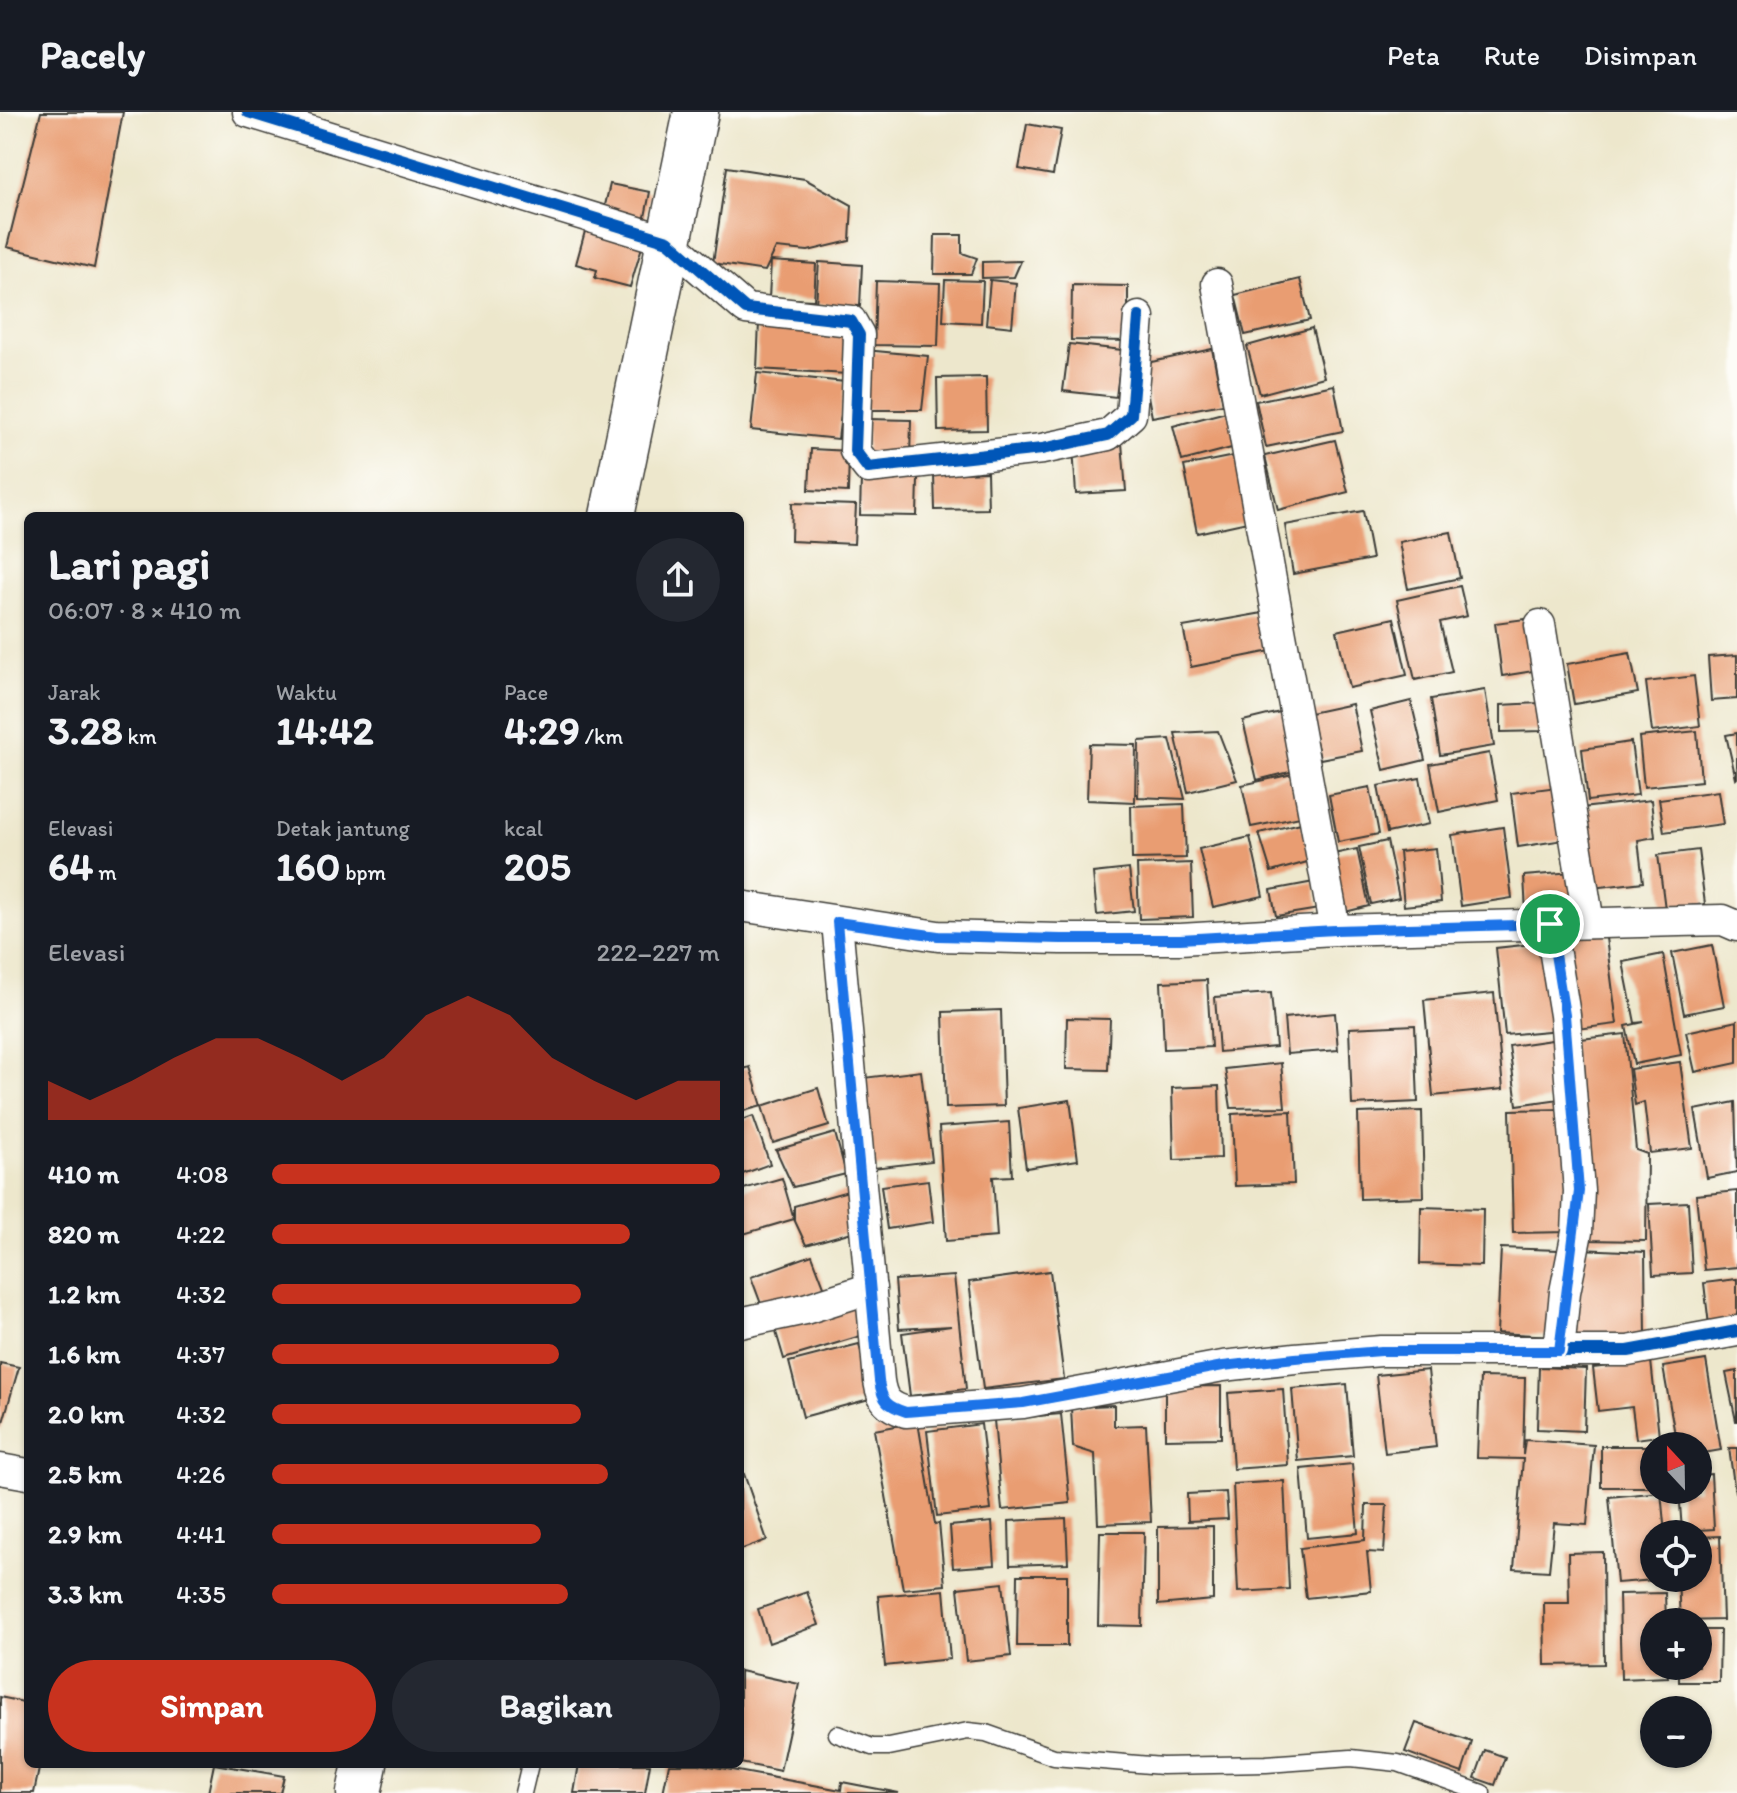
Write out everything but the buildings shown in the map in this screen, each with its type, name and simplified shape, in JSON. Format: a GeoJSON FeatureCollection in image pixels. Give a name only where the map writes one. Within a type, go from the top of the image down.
{"type":"FeatureCollection","features":[{"type":"Feature","properties":{"kind":"main road"},"geometry":{"type":"LineString","coordinates":[[613,512],[695,117]]}},
{"type":"Feature","properties":{"kind":"main road"},"geometry":{"type":"LineString","coordinates":[[359,1793],[364,1768]]}},
{"type":"Feature","properties":{"kind":"street"},"geometry":{"type":"LineString","coordinates":[[248,112],[668,241],[746,309],[760,313],[842,318],[857,328],[855,451],[868,468],[1042,449],[1108,435],[1131,415],[1139,317]]}},
{"type":"Feature","properties":{"kind":"street"},"geometry":{"type":"LineString","coordinates":[[1217,284],[1335,930]]}},
{"type":"Feature","properties":{"kind":"street"},"geometry":{"type":"LineString","coordinates":[[1540,625],[1589,923]]}},
{"type":"Feature","properties":{"kind":"street"},"geometry":{"type":"LineString","coordinates":[[744,907],[938,936],[1061,939],[1180,939],[1335,930],[1723,920],[1737,926]]}},
{"type":"Feature","properties":{"kind":"street"},"geometry":{"type":"LineString","coordinates":[[837,922],[881,1398],[891,1407],[906,1412],[1023,1403],[1223,1366],[1295,1358],[1381,1351],[1628,1351],[1737,1331]]}},
{"type":"Feature","properties":{"kind":"street"},"geometry":{"type":"LineString","coordinates":[[1550,924],[1565,1015],[1579,1191],[1559,1351]]}},
{"type":"Feature","properties":{"kind":"street"},"geometry":{"type":"LineString","coordinates":[[744,1322],[805,1309],[871,1288]]}},
{"type":"Feature","properties":{"kind":"street"},"geometry":{"type":"LineString","coordinates":[[0,1469],[24,1473]]}},
{"type":"Feature","properties":{"kind":"lane"},"geometry":{"type":"LineString","coordinates":[[837,1734],[872,1747],[889,1747],[968,1731],[986,1733],[1054,1757],[1162,1766],[1351,1758],[1398,1763],[1482,1793]]}},
{"type":"Feature","properties":{"kind":"lane"},"geometry":{"type":"LineString","coordinates":[[523,1793],[529,1768]]}},
{"type":"Feature","properties":{"kind":"cycle path"},"geometry":{"type":"LineString","coordinates":[[248,112],[668,241],[746,309],[851,321],[859,335],[855,451],[868,468],[1042,449],[1108,435],[1131,415],[1139,317]]}},
{"type":"Feature","properties":{"kind":"cycle path"},"geometry":{"type":"LineString","coordinates":[[837,922],[879,1381],[887,1402],[906,1412],[1023,1403],[1223,1366],[1295,1358],[1381,1351],[1628,1351],[1737,1331]]}},
{"type":"Feature","properties":{"kind":"route"},"geometry":{"type":"LineString","coordinates":[[837,922],[938,936],[1061,939],[1180,939],[1335,930],[1550,924],[1565,1015],[1579,1191],[1577,1232],[1565,1292],[1559,1351],[1381,1351],[1295,1358],[1223,1366],[1023,1403],[906,1412],[891,1407],[881,1398],[837,922]]}}]}
